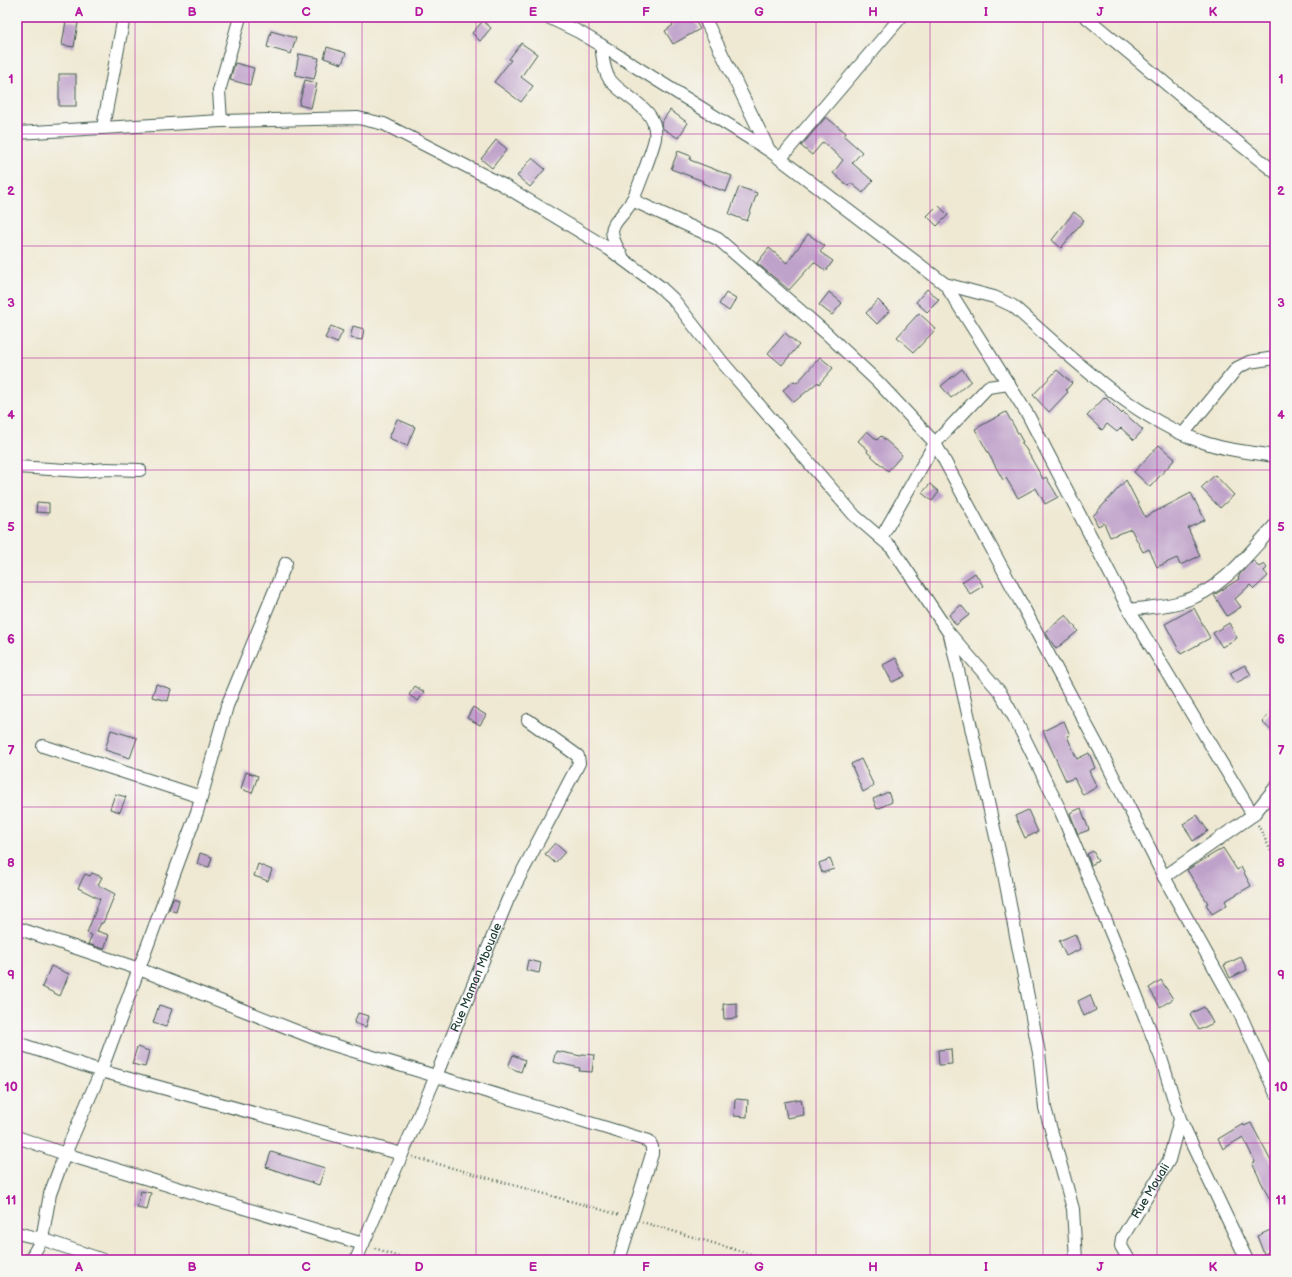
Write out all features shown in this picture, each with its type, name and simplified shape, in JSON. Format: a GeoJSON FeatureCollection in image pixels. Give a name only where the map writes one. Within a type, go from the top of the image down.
{"type":"FeatureCollection","features":[{"type":"Feature","properties":{"kind":"street"},"geometry":{"type":"LineString","coordinates":[[103,127],[124,17]]}},
{"type":"Feature","properties":{"kind":"street"},"geometry":{"type":"LineString","coordinates":[[221,121],[219,91],[240,17]]}},
{"type":"Feature","properties":{"kind":"street"},"geometry":{"type":"LineString","coordinates":[[548,17],[562,21],[770,151],[945,284],[1028,415],[1129,610],[1253,815]]}},
{"type":"Feature","properties":{"kind":"street"},"geometry":{"type":"LineString","coordinates":[[704,17],[770,151]]}},
{"type":"Feature","properties":{"kind":"street"},"geometry":{"type":"LineString","coordinates":[[780,159],[901,17]]}},
{"type":"Feature","properties":{"kind":"street"},"geometry":{"type":"LineString","coordinates":[[1086,17],[1201,113],[1275,172]]}},
{"type":"Feature","properties":{"kind":"street"},"geometry":{"type":"LineString","coordinates":[[601,45],[604,69],[610,80],[647,111],[654,125],[655,138],[632,200],[614,223],[612,240],[625,260]]}},
{"type":"Feature","properties":{"kind":"street"},"geometry":{"type":"LineString","coordinates":[[17,133],[221,121],[358,118],[384,124],[503,185],[625,260],[659,286],[673,299],[723,363],[855,516],[892,548],[950,633],[1000,692],[1061,812],[1129,976],[1161,1058],[1180,1119],[1247,1260]]}},
{"type":"Feature","properties":{"kind":"street"},"geometry":{"type":"LineString","coordinates":[[632,200],[718,239],[826,333],[878,382],[935,443],[1100,750],[1164,877],[1240,1014],[1275,1092]]}},
{"type":"Feature","properties":{"kind":"street"},"geometry":{"type":"LineString","coordinates":[[945,284],[994,297],[1013,306],[1117,394],[1146,415],[1183,434],[1224,448],[1275,456]]}},
{"type":"Feature","properties":{"kind":"street"},"geometry":{"type":"LineString","coordinates":[[1183,434],[1238,368],[1249,362],[1275,358]]}},
{"type":"Feature","properties":{"kind":"street"},"geometry":{"type":"LineString","coordinates":[[881,538],[935,443],[988,387],[1009,384]]}},
{"type":"Feature","properties":{"kind":"street"},"geometry":{"type":"LineString","coordinates":[[17,467],[82,471],[106,469],[140,470]]}},
{"type":"Feature","properties":{"kind":"street"},"geometry":{"type":"LineString","coordinates":[[1129,610],[1183,602],[1218,585],[1275,526]]}},
{"type":"Feature","properties":{"kind":"street"},"geometry":{"type":"LineString","coordinates":[[30,1260],[42,1240],[50,1194],[65,1154],[101,1071],[197,812],[227,706],[286,563]]}},
{"type":"Feature","properties":{"kind":"street"},"geometry":{"type":"LineString","coordinates":[[950,633],[1002,859],[1039,1053],[1046,1108],[1073,1209],[1076,1260]]}},
{"type":"Feature","properties":{"kind":"street","name":"Rue Maman Mbouale"},"geometry":{"type":"LineString","coordinates":[[356,1260],[436,1076],[508,899],[579,763],[578,756],[528,720]]}},
{"type":"Feature","properties":{"kind":"street"},"geometry":{"type":"LineString","coordinates":[[43,746],[201,797]]}},
{"type":"Feature","properties":{"kind":"street"},"geometry":{"type":"LineString","coordinates":[[1164,877],[1253,815],[1275,788]]}},
{"type":"Feature","properties":{"kind":"street"},"geometry":{"type":"LineString","coordinates":[[17,928],[139,969],[324,1042],[649,1141],[652,1147],[652,1154],[630,1218],[619,1260]]}},
{"type":"Feature","properties":{"kind":"street"},"geometry":{"type":"LineString","coordinates":[[17,1043],[101,1071],[402,1154]]}},
{"type":"Feature","properties":{"kind":"street","name":"Rue Mouali"},"geometry":{"type":"LineString","coordinates":[[1129,1260],[1121,1246],[1122,1238],[1169,1160],[1180,1119]]}},
{"type":"Feature","properties":{"kind":"street"},"geometry":{"type":"LineString","coordinates":[[17,1137],[65,1154],[363,1244]]}},
{"type":"Feature","properties":{"kind":"street"},"geometry":{"type":"LineString","coordinates":[[17,1233],[103,1260]]}},
{"type":"Feature","properties":{"kind":"path"},"geometry":{"type":"LineString","coordinates":[[1253,815],[1275,859]]}},
{"type":"Feature","properties":{"kind":"path"},"geometry":{"type":"LineString","coordinates":[[402,1154],[630,1218],[757,1256]]}},
{"type":"Feature","properties":{"kind":"path"},"geometry":{"type":"LineString","coordinates":[[363,1244],[406,1260]]}},
{"type":"Feature","properties":{"kind":"building"},"geometry":{"type":"Polygon","coordinates":[[[668,17],[693,17],[700,29],[673,44],[665,31],[673,25],[668,17]]]}},
{"type":"Feature","properties":{"kind":"building"},"geometry":{"type":"Polygon","coordinates":[[[66,21],[78,23],[74,47],[62,45],[66,21]]]}},
{"type":"Feature","properties":{"kind":"building"},"geometry":{"type":"Polygon","coordinates":[[[483,21],[491,28],[480,41],[472,33],[483,21]]]}},
{"type":"Feature","properties":{"kind":"building"},"geometry":{"type":"Polygon","coordinates":[[[271,31],[296,38],[291,54],[267,47],[271,31]]]}},
{"type":"Feature","properties":{"kind":"building"},"geometry":{"type":"Polygon","coordinates":[[[521,43],[537,54],[521,77],[533,86],[521,102],[494,82],[511,60],[509,59],[521,43]]]}},
{"type":"Feature","properties":{"kind":"building"},"geometry":{"type":"Polygon","coordinates":[[[327,47],[346,53],[342,64],[324,58],[327,47]]]}},
{"type":"Feature","properties":{"kind":"building"},"geometry":{"type":"Polygon","coordinates":[[[299,54],[319,58],[314,79],[295,75],[299,54]]]}},
{"type":"Feature","properties":{"kind":"building"},"geometry":{"type":"Polygon","coordinates":[[[235,63],[254,68],[250,85],[230,80],[235,63]]]}},
{"type":"Feature","properties":{"kind":"building"},"geometry":{"type":"Polygon","coordinates":[[[59,74],[76,74],[76,106],[59,106],[59,74]]]}},
{"type":"Feature","properties":{"kind":"building"},"geometry":{"type":"Polygon","coordinates":[[[305,80],[317,83],[311,108],[299,105],[305,80]]]}},
{"type":"Feature","properties":{"kind":"building"},"geometry":{"type":"Polygon","coordinates":[[[670,110],[688,123],[678,138],[662,128],[661,123],[670,110]]]}},
{"type":"Feature","properties":{"kind":"building"},"geometry":{"type":"Polygon","coordinates":[[[826,117],[846,133],[844,136],[862,152],[852,163],[873,181],[863,193],[851,183],[848,186],[833,173],[843,160],[823,142],[812,155],[801,146],[826,117]]]}},
{"type":"Feature","properties":{"kind":"building"},"geometry":{"type":"Polygon","coordinates":[[[496,140],[507,149],[492,168],[481,159],[496,140]]]}},
{"type":"Feature","properties":{"kind":"building"},"geometry":{"type":"Polygon","coordinates":[[[678,151],[691,156],[690,160],[732,176],[726,192],[702,183],[703,181],[671,169],[678,151]]]}},
{"type":"Feature","properties":{"kind":"building"},"geometry":{"type":"Polygon","coordinates":[[[532,158],[545,169],[530,187],[517,176],[532,158]]]}},
{"type":"Feature","properties":{"kind":"building"},"geometry":{"type":"Polygon","coordinates":[[[739,187],[757,193],[747,221],[729,214],[739,187]]]}},
{"type":"Feature","properties":{"kind":"building"},"geometry":{"type":"Polygon","coordinates":[[[938,205],[948,215],[937,226],[927,216],[938,205]]]}},
{"type":"Feature","properties":{"kind":"building"},"geometry":{"type":"Polygon","coordinates":[[[1074,212],[1084,220],[1061,248],[1052,240],[1074,212]]]}},
{"type":"Feature","properties":{"kind":"building"},"geometry":{"type":"Polygon","coordinates":[[[808,234],[825,246],[820,252],[833,261],[826,271],[814,262],[789,290],[757,263],[769,248],[787,263],[808,234]]]}},
{"type":"Feature","properties":{"kind":"building"},"geometry":{"type":"Polygon","coordinates":[[[927,289],[939,300],[927,312],[916,302],[927,289]]]}},
{"type":"Feature","properties":{"kind":"building"},"geometry":{"type":"Polygon","coordinates":[[[829,292],[842,303],[832,315],[819,305],[829,292]]]}},
{"type":"Feature","properties":{"kind":"building"},"geometry":{"type":"Polygon","coordinates":[[[726,293],[736,299],[729,311],[719,304],[726,293]]]}},
{"type":"Feature","properties":{"kind":"building"},"geometry":{"type":"Polygon","coordinates":[[[878,300],[889,311],[877,324],[866,313],[878,300]]]}},
{"type":"Feature","properties":{"kind":"building"},"geometry":{"type":"Polygon","coordinates":[[[919,313],[936,329],[914,352],[897,337],[919,313]]]}},
{"type":"Feature","properties":{"kind":"building"},"geometry":{"type":"Polygon","coordinates":[[[331,326],[343,331],[337,343],[325,338],[331,326]]]}},
{"type":"Feature","properties":{"kind":"building"},"geometry":{"type":"Polygon","coordinates":[[[353,326],[364,329],[362,340],[350,338],[353,326]]]}},
{"type":"Feature","properties":{"kind":"building"},"geometry":{"type":"Polygon","coordinates":[[[785,333],[799,345],[782,365],[768,353],[785,333]]]}},
{"type":"Feature","properties":{"kind":"building"},"geometry":{"type":"Polygon","coordinates":[[[820,357],[833,368],[819,384],[818,382],[794,402],[783,390],[794,381],[797,383],[820,357]]]}},
{"type":"Feature","properties":{"kind":"building"},"geometry":{"type":"Polygon","coordinates":[[[962,369],[971,381],[951,398],[941,386],[962,369]]]}},
{"type":"Feature","properties":{"kind":"building"},"geometry":{"type":"Polygon","coordinates":[[[1057,370],[1072,383],[1066,390],[1068,392],[1049,412],[1033,395],[1057,370]]]}},
{"type":"Feature","properties":{"kind":"building"},"geometry":{"type":"Polygon","coordinates":[[[1105,397],[1122,414],[1123,412],[1143,430],[1134,440],[1121,428],[1117,432],[1107,424],[1102,430],[1087,416],[1105,397]]]}},
{"type":"Feature","properties":{"kind":"building"},"geometry":{"type":"Polygon","coordinates":[[[1006,412],[1023,442],[1021,443],[1043,479],[1046,477],[1058,497],[1045,504],[1036,488],[1018,498],[1006,478],[1003,480],[975,429],[1006,412]]]}},
{"type":"Feature","properties":{"kind":"building"},"geometry":{"type":"Polygon","coordinates":[[[397,419],[415,427],[407,446],[389,438],[397,419]]]}},
{"type":"Feature","properties":{"kind":"building"},"geometry":{"type":"Polygon","coordinates":[[[867,431],[877,440],[881,436],[902,455],[888,471],[867,452],[868,450],[858,441],[867,431]]]}},
{"type":"Feature","properties":{"kind":"building"},"geometry":{"type":"Polygon","coordinates":[[[1159,445],[1175,459],[1150,487],[1134,472],[1159,445]]]}},
{"type":"Feature","properties":{"kind":"building"},"geometry":{"type":"Polygon","coordinates":[[[1215,475],[1234,495],[1220,508],[1201,488],[1215,475]]]}},
{"type":"Feature","properties":{"kind":"building"},"geometry":{"type":"Polygon","coordinates":[[[1126,480],[1145,517],[1191,493],[1205,520],[1188,528],[1200,556],[1180,565],[1177,558],[1157,567],[1149,549],[1143,552],[1131,529],[1110,537],[1104,523],[1098,526],[1093,516],[1126,480]]]}},
{"type":"Feature","properties":{"kind":"building"},"geometry":{"type":"Polygon","coordinates":[[[930,484],[939,492],[932,501],[922,493],[930,484]]]}},
{"type":"Feature","properties":{"kind":"building"},"geometry":{"type":"Polygon","coordinates":[[[37,502],[49,503],[49,513],[36,512],[37,502]]]}},
{"type":"Feature","properties":{"kind":"building"},"geometry":{"type":"Polygon","coordinates":[[[1253,560],[1259,567],[1264,564],[1267,568],[1264,571],[1268,576],[1254,589],[1250,585],[1235,599],[1241,607],[1227,616],[1214,595],[1239,579],[1240,574],[1253,560]]]}},
{"type":"Feature","properties":{"kind":"building"},"geometry":{"type":"Polygon","coordinates":[[[975,573],[983,586],[970,594],[962,582],[975,573]]]}},
{"type":"Feature","properties":{"kind":"building"},"geometry":{"type":"Polygon","coordinates":[[[961,605],[969,615],[956,625],[949,615],[961,605]]]}},
{"type":"Feature","properties":{"kind":"building"},"geometry":{"type":"Polygon","coordinates":[[[1194,608],[1210,638],[1181,654],[1165,624],[1194,608]]]}},
{"type":"Feature","properties":{"kind":"building"},"geometry":{"type":"Polygon","coordinates":[[[1066,615],[1078,631],[1056,649],[1045,632],[1066,615]]]}},
{"type":"Feature","properties":{"kind":"building"},"geometry":{"type":"Polygon","coordinates":[[[1229,623],[1237,638],[1222,647],[1213,633],[1229,623]]]}},
{"type":"Feature","properties":{"kind":"building"},"geometry":{"type":"Polygon","coordinates":[[[896,658],[905,676],[892,682],[883,665],[896,658]]]}},
{"type":"Feature","properties":{"kind":"building"},"geometry":{"type":"Polygon","coordinates":[[[1245,665],[1251,675],[1236,683],[1230,673],[1245,665]]]}},
{"type":"Feature","properties":{"kind":"building"},"geometry":{"type":"Polygon","coordinates":[[[156,684],[171,689],[168,701],[152,697],[156,684]]]}},
{"type":"Feature","properties":{"kind":"building"},"geometry":{"type":"Polygon","coordinates":[[[415,686],[424,692],[418,701],[409,695],[415,686]]]}},
{"type":"Feature","properties":{"kind":"building"},"geometry":{"type":"Polygon","coordinates":[[[473,707],[486,715],[480,725],[467,718],[473,707]]]}},
{"type":"Feature","properties":{"kind":"building"},"geometry":{"type":"Polygon","coordinates":[[[1275,707],[1275,734],[1262,722],[1275,707]]]}},
{"type":"Feature","properties":{"kind":"building"},"geometry":{"type":"Polygon","coordinates":[[[1064,721],[1070,735],[1067,736],[1077,759],[1089,753],[1095,768],[1089,771],[1097,787],[1083,795],[1074,778],[1066,781],[1043,731],[1064,721]]]}},
{"type":"Feature","properties":{"kind":"building"},"geometry":{"type":"Polygon","coordinates":[[[111,730],[137,738],[130,758],[105,750],[111,730]]]}},
{"type":"Feature","properties":{"kind":"building"},"geometry":{"type":"Polygon","coordinates":[[[861,759],[874,786],[863,792],[851,764],[861,759]]]}},
{"type":"Feature","properties":{"kind":"building"},"geometry":{"type":"Polygon","coordinates":[[[246,772],[258,776],[252,793],[241,789],[246,772]]]}},
{"type":"Feature","properties":{"kind":"building"},"geometry":{"type":"Polygon","coordinates":[[[888,792],[892,802],[877,809],[873,799],[888,792]]]}},
{"type":"Feature","properties":{"kind":"building"},"geometry":{"type":"Polygon","coordinates":[[[115,794],[126,797],[120,812],[110,809],[115,794]]]}},
{"type":"Feature","properties":{"kind":"building"},"geometry":{"type":"Polygon","coordinates":[[[1081,808],[1089,830],[1078,834],[1070,813],[1081,808]]]}},
{"type":"Feature","properties":{"kind":"building"},"geometry":{"type":"Polygon","coordinates":[[[1028,810],[1038,832],[1025,838],[1015,816],[1028,810]]]}},
{"type":"Feature","properties":{"kind":"building"},"geometry":{"type":"Polygon","coordinates":[[[1197,815],[1208,831],[1193,841],[1183,824],[1197,815]]]}},
{"type":"Feature","properties":{"kind":"building"},"geometry":{"type":"Polygon","coordinates":[[[555,843],[565,852],[555,863],[545,854],[555,843]]]}},
{"type":"Feature","properties":{"kind":"building"},"geometry":{"type":"Polygon","coordinates":[[[1223,848],[1237,870],[1241,867],[1251,886],[1225,901],[1227,905],[1212,914],[1206,904],[1208,903],[1187,870],[1223,848]]]}},
{"type":"Feature","properties":{"kind":"building"},"geometry":{"type":"Polygon","coordinates":[[[1093,851],[1098,861],[1091,865],[1087,854],[1093,851]]]}},
{"type":"Feature","properties":{"kind":"building"},"geometry":{"type":"Polygon","coordinates":[[[200,853],[212,857],[209,867],[197,864],[200,853]]]}},
{"type":"Feature","properties":{"kind":"building"},"geometry":{"type":"Polygon","coordinates":[[[830,859],[834,869],[822,873],[819,863],[830,859]]]}},
{"type":"Feature","properties":{"kind":"building"},"geometry":{"type":"Polygon","coordinates":[[[258,864],[272,870],[268,881],[254,876],[258,864]]]}},
{"type":"Feature","properties":{"kind":"building"},"geometry":{"type":"Polygon","coordinates":[[[92,873],[102,877],[98,885],[115,894],[103,923],[101,923],[97,931],[109,935],[104,949],[88,944],[92,935],[87,933],[100,899],[78,888],[85,874],[90,876],[92,873]]]}},
{"type":"Feature","properties":{"kind":"building"},"geometry":{"type":"Polygon","coordinates":[[[173,898],[179,900],[176,912],[169,910],[173,898]]]}},
{"type":"Feature","properties":{"kind":"building"},"geometry":{"type":"Polygon","coordinates":[[[1075,934],[1081,949],[1066,956],[1059,941],[1075,934]]]}},
{"type":"Feature","properties":{"kind":"building"},"geometry":{"type":"Polygon","coordinates":[[[1241,957],[1247,970],[1230,978],[1224,965],[1241,957]]]}},
{"type":"Feature","properties":{"kind":"building"},"geometry":{"type":"Polygon","coordinates":[[[528,960],[541,963],[539,973],[526,970],[528,960]]]}},
{"type":"Feature","properties":{"kind":"building"},"geometry":{"type":"Polygon","coordinates":[[[51,966],[69,974],[60,996],[42,987],[51,966]]]}},
{"type":"Feature","properties":{"kind":"building"},"geometry":{"type":"Polygon","coordinates":[[[1161,980],[1173,999],[1160,1007],[1149,988],[1161,980]]]}},
{"type":"Feature","properties":{"kind":"building"},"geometry":{"type":"Polygon","coordinates":[[[1090,995],[1096,1010],[1084,1016],[1078,1001],[1090,995]]]}},
{"type":"Feature","properties":{"kind":"building"},"geometry":{"type":"Polygon","coordinates":[[[737,1003],[737,1018],[724,1019],[723,1004],[737,1003]]]}},
{"type":"Feature","properties":{"kind":"building"},"geometry":{"type":"Polygon","coordinates":[[[159,1005],[172,1009],[166,1027],[153,1023],[159,1005]]]}},
{"type":"Feature","properties":{"kind":"building"},"geometry":{"type":"Polygon","coordinates":[[[1204,1007],[1213,1023],[1199,1030],[1190,1014],[1204,1007]]]}},
{"type":"Feature","properties":{"kind":"building"},"geometry":{"type":"Polygon","coordinates":[[[358,1013],[369,1016],[366,1027],[354,1023],[358,1013]]]}},
{"type":"Feature","properties":{"kind":"building"},"geometry":{"type":"Polygon","coordinates":[[[137,1047],[149,1051],[145,1067],[132,1064],[137,1047]]]}},
{"type":"Feature","properties":{"kind":"building"},"geometry":{"type":"Polygon","coordinates":[[[951,1049],[952,1064],[939,1065],[938,1050],[951,1049]]]}},
{"type":"Feature","properties":{"kind":"building"},"geometry":{"type":"Polygon","coordinates":[[[556,1051],[581,1056],[582,1054],[594,1055],[592,1072],[579,1071],[580,1068],[553,1062],[556,1051]]]}},
{"type":"Feature","properties":{"kind":"building"},"geometry":{"type":"Polygon","coordinates":[[[513,1055],[525,1060],[521,1072],[508,1067],[513,1055]]]}},
{"type":"Feature","properties":{"kind":"building"},"geometry":{"type":"Polygon","coordinates":[[[735,1099],[748,1100],[747,1117],[734,1116],[735,1099]]]}},
{"type":"Feature","properties":{"kind":"building"},"geometry":{"type":"Polygon","coordinates":[[[801,1099],[804,1115],[787,1118],[784,1102],[801,1099]]]}},
{"type":"Feature","properties":{"kind":"building"},"geometry":{"type":"Polygon","coordinates":[[[1251,1123],[1275,1169],[1275,1210],[1252,1163],[1255,1162],[1243,1137],[1223,1149],[1218,1139],[1243,1124],[1244,1126],[1251,1123]]]}},
{"type":"Feature","properties":{"kind":"building"},"geometry":{"type":"Polygon","coordinates":[[[271,1152],[325,1168],[319,1185],[266,1167],[271,1152]]]}},
{"type":"Feature","properties":{"kind":"building"},"geometry":{"type":"Polygon","coordinates":[[[141,1191],[151,1193],[147,1210],[137,1208],[141,1191]]]}},
{"type":"Feature","properties":{"kind":"building"},"geometry":{"type":"Polygon","coordinates":[[[1275,1228],[1275,1249],[1264,1254],[1257,1236],[1275,1228]]]}}]}
